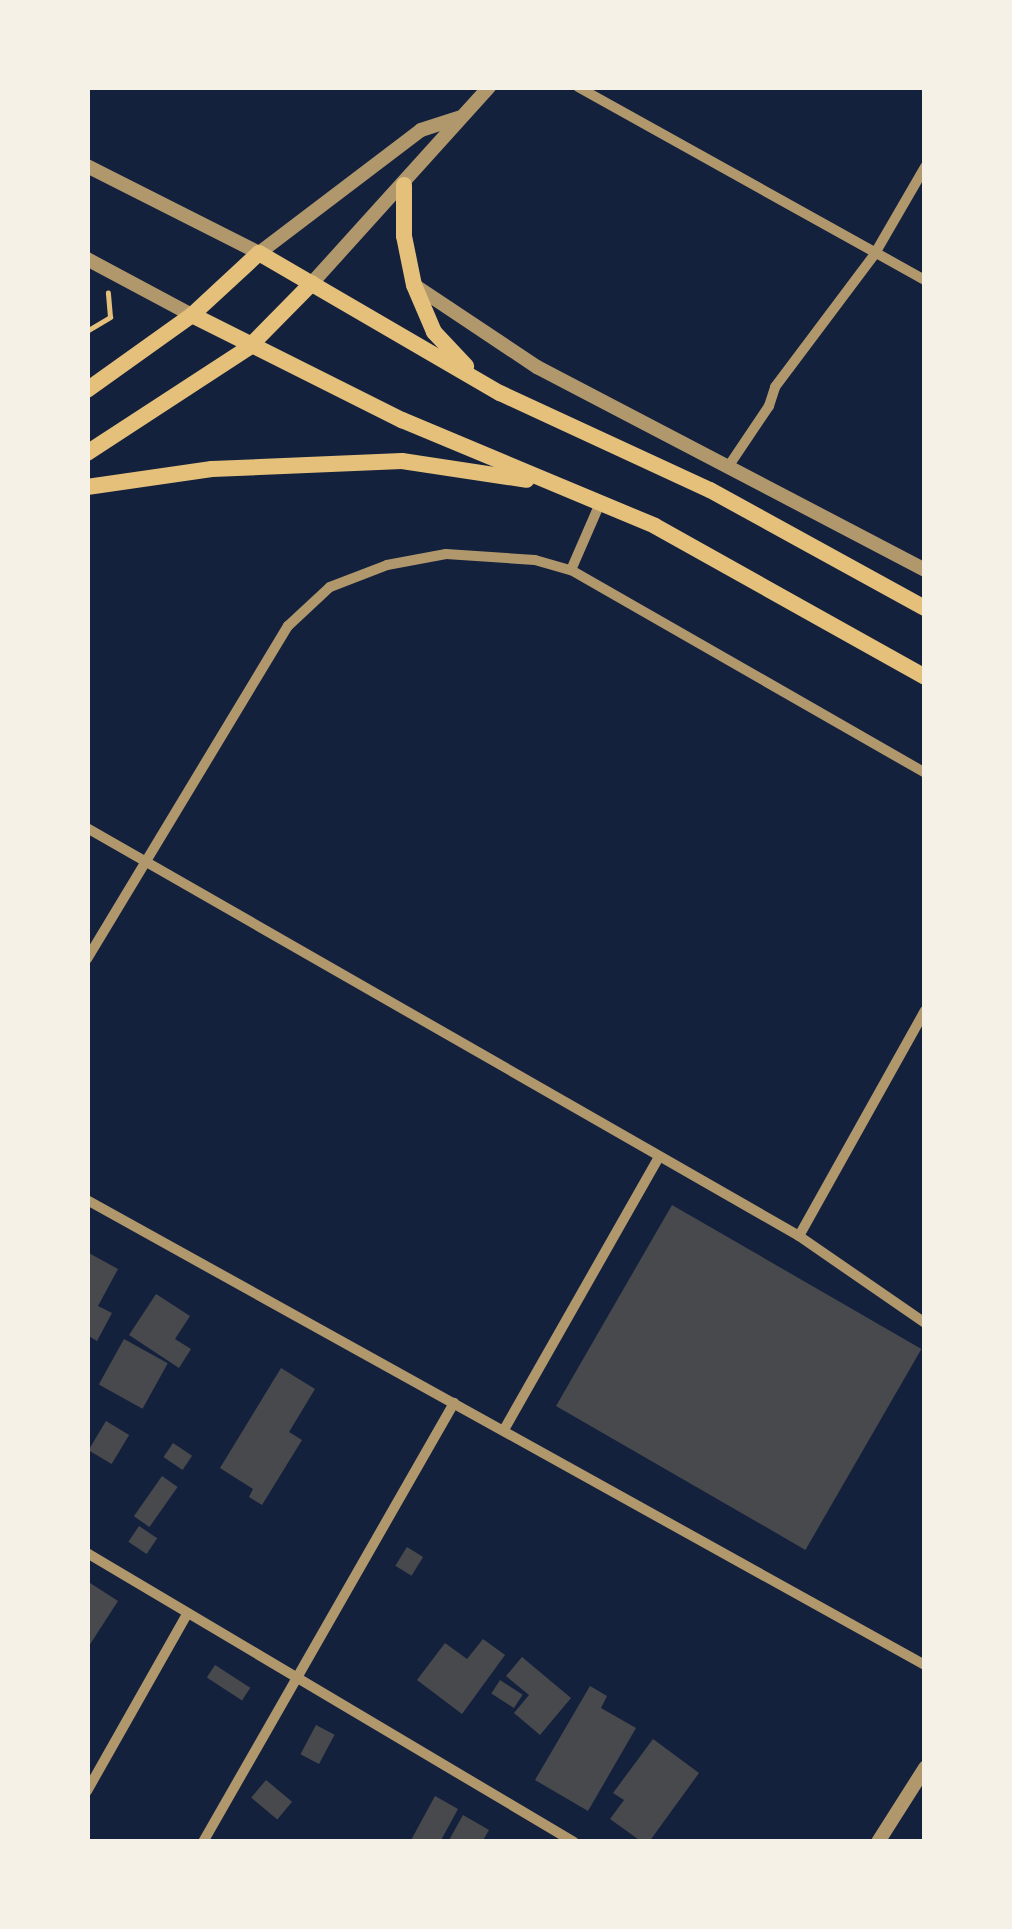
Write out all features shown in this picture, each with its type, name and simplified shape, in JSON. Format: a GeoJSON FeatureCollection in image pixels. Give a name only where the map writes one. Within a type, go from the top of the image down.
{"type":"FeatureCollection","features":[{"type":"Feature","properties":{"kind":"main road"},"geometry":{"type":"LineString","coordinates":[[404,185],[404,236],[413,285],[434,332],[500,393]]}},
{"type":"Feature","properties":{"kind":"main road"},"geometry":{"type":"LineString","coordinates":[[87,390],[192,315],[259,254],[500,393],[743,507],[925,608]]}},
{"type":"Feature","properties":{"kind":"main road"},"geometry":{"type":"LineString","coordinates":[[87,453],[248,348],[312,283]]}},
{"type":"Feature","properties":{"kind":"main road"},"geometry":{"type":"LineString","coordinates":[[192,315],[248,348],[601,501],[735,569],[925,677]]}},
{"type":"Feature","properties":{"kind":"main road"},"geometry":{"type":"LineString","coordinates":[[87,487],[212,469],[402,461],[566,488]]}},
{"type":"Feature","properties":{"kind":"street"},"geometry":{"type":"LineString","coordinates":[[312,283],[489,87]]}},
{"type":"Feature","properties":{"kind":"street"},"geometry":{"type":"LineString","coordinates":[[578,87],[925,280]]}},
{"type":"Feature","properties":{"kind":"street"},"geometry":{"type":"LineString","coordinates":[[87,166],[259,254],[421,130],[459,118]]}},
{"type":"Feature","properties":{"kind":"street"},"geometry":{"type":"LineString","coordinates":[[730,464],[769,406],[776,387],[874,255],[925,167]]}},
{"type":"Feature","properties":{"kind":"street"},"geometry":{"type":"LineString","coordinates":[[87,259],[192,315]]}},
{"type":"Feature","properties":{"kind":"street"},"geometry":{"type":"LineString","coordinates":[[413,285],[537,367],[925,570]]}},
{"type":"Feature","properties":{"kind":"street"},"geometry":{"type":"LineString","coordinates":[[572,570],[601,501]]}},
{"type":"Feature","properties":{"kind":"street"},"geometry":{"type":"LineString","coordinates":[[87,959],[288,626],[330,587],[387,565],[446,554],[535,560],[572,570],[925,773]]}},
{"type":"Feature","properties":{"kind":"street"},"geometry":{"type":"LineString","coordinates":[[87,828],[799,1236],[925,1323]]}},
{"type":"Feature","properties":{"kind":"street"},"geometry":{"type":"LineString","coordinates":[[799,1236],[925,1011]]}},
{"type":"Feature","properties":{"kind":"street"},"geometry":{"type":"LineString","coordinates":[[505,1428],[658,1157]]}},
{"type":"Feature","properties":{"kind":"street"},"geometry":{"type":"LineString","coordinates":[[87,1200],[925,1665]]}},
{"type":"Feature","properties":{"kind":"street"},"geometry":{"type":"LineString","coordinates":[[202,1842],[454,1403]]}},
{"type":"Feature","properties":{"kind":"street"},"geometry":{"type":"LineString","coordinates":[[87,1553],[574,1842]]}},
{"type":"Feature","properties":{"kind":"street"},"geometry":{"type":"LineString","coordinates":[[87,1791],[187,1614]]}},
{"type":"Feature","properties":{"kind":"street"},"geometry":{"type":"LineString","coordinates":[[878,1842],[925,1768]]}},
{"type":"Feature","properties":{"kind":"path"},"geometry":{"type":"LineString","coordinates":[[87,331],[110,316],[112,301],[101,280]]}},
{"type":"Feature","properties":{"kind":"building"},"geometry":{"type":"Polygon","coordinates":[[[672,1205],[921,1349],[805,1550],[556,1406],[672,1205]]]}},
{"type":"Feature","properties":{"kind":"building"},"geometry":{"type":"Polygon","coordinates":[[[87,1252],[118,1269],[98,1306],[112,1313],[97,1341],[87,1335],[87,1252]]]}},
{"type":"Feature","properties":{"kind":"building"},"geometry":{"type":"Polygon","coordinates":[[[156,1294],[190,1316],[175,1339],[191,1349],[179,1368],[129,1335],[156,1294]]]}},
{"type":"Feature","properties":{"kind":"building"},"geometry":{"type":"Polygon","coordinates":[[[124,1339],[168,1363],[143,1409],[99,1384],[124,1339]]]}},
{"type":"Feature","properties":{"kind":"building"},"geometry":{"type":"Polygon","coordinates":[[[281,1368],[315,1389],[289,1432],[302,1440],[262,1505],[249,1497],[253,1489],[220,1468],[281,1368]]]}},
{"type":"Feature","properties":{"kind":"building"},"geometry":{"type":"Polygon","coordinates":[[[106,1421],[129,1435],[112,1464],[88,1450],[106,1421]]]}},
{"type":"Feature","properties":{"kind":"building"},"geometry":{"type":"Polygon","coordinates":[[[173,1443],[192,1456],[183,1470],[163,1457],[173,1443]]]}},
{"type":"Feature","properties":{"kind":"building"},"geometry":{"type":"Polygon","coordinates":[[[162,1476],[178,1487],[149,1527],[134,1516],[162,1476]]]}},
{"type":"Feature","properties":{"kind":"building"},"geometry":{"type":"Polygon","coordinates":[[[139,1526],[157,1538],[147,1554],[128,1542],[139,1526]]]}},
{"type":"Feature","properties":{"kind":"building"},"geometry":{"type":"Polygon","coordinates":[[[407,1547],[423,1557],[411,1576],[395,1566],[407,1547]]]}},
{"type":"Feature","properties":{"kind":"building"},"geometry":{"type":"Polygon","coordinates":[[[87,1581],[118,1601],[87,1649],[87,1581]]]}},
{"type":"Feature","properties":{"kind":"building"},"geometry":{"type":"Polygon","coordinates":[[[483,1639],[505,1655],[462,1714],[417,1680],[445,1643],[467,1659],[483,1639]]]}},
{"type":"Feature","properties":{"kind":"building"},"geometry":{"type":"Polygon","coordinates":[[[522,1657],[571,1698],[540,1735],[514,1713],[529,1695],[506,1676],[522,1657]]]}},
{"type":"Feature","properties":{"kind":"building"},"geometry":{"type":"Polygon","coordinates":[[[215,1665],[250,1688],[242,1700],[207,1678],[215,1665]]]}},
{"type":"Feature","properties":{"kind":"building"},"geometry":{"type":"Polygon","coordinates":[[[500,1680],[523,1695],[514,1708],[491,1693],[500,1680]]]}},
{"type":"Feature","properties":{"kind":"building"},"geometry":{"type":"Polygon","coordinates":[[[590,1686],[607,1696],[601,1708],[636,1728],[588,1811],[535,1780],[590,1686]]]}},
{"type":"Feature","properties":{"kind":"building"},"geometry":{"type":"Polygon","coordinates":[[[316,1725],[335,1735],[319,1764],[301,1754],[316,1725]]]}},
{"type":"Feature","properties":{"kind":"building"},"geometry":{"type":"Polygon","coordinates":[[[653,1739],[699,1773],[649,1842],[642,1842],[610,1819],[624,1800],[613,1793],[653,1739]]]}},
{"type":"Feature","properties":{"kind":"building"},"geometry":{"type":"Polygon","coordinates":[[[266,1780],[292,1802],[277,1819],[251,1798],[266,1780]]]}},
{"type":"Feature","properties":{"kind":"building"},"geometry":{"type":"Polygon","coordinates":[[[435,1796],[458,1809],[440,1842],[410,1842],[435,1796]]]}},
{"type":"Feature","properties":{"kind":"building"},"geometry":{"type":"Polygon","coordinates":[[[463,1815],[489,1830],[482,1842],[448,1842],[463,1815]]]}}]}
